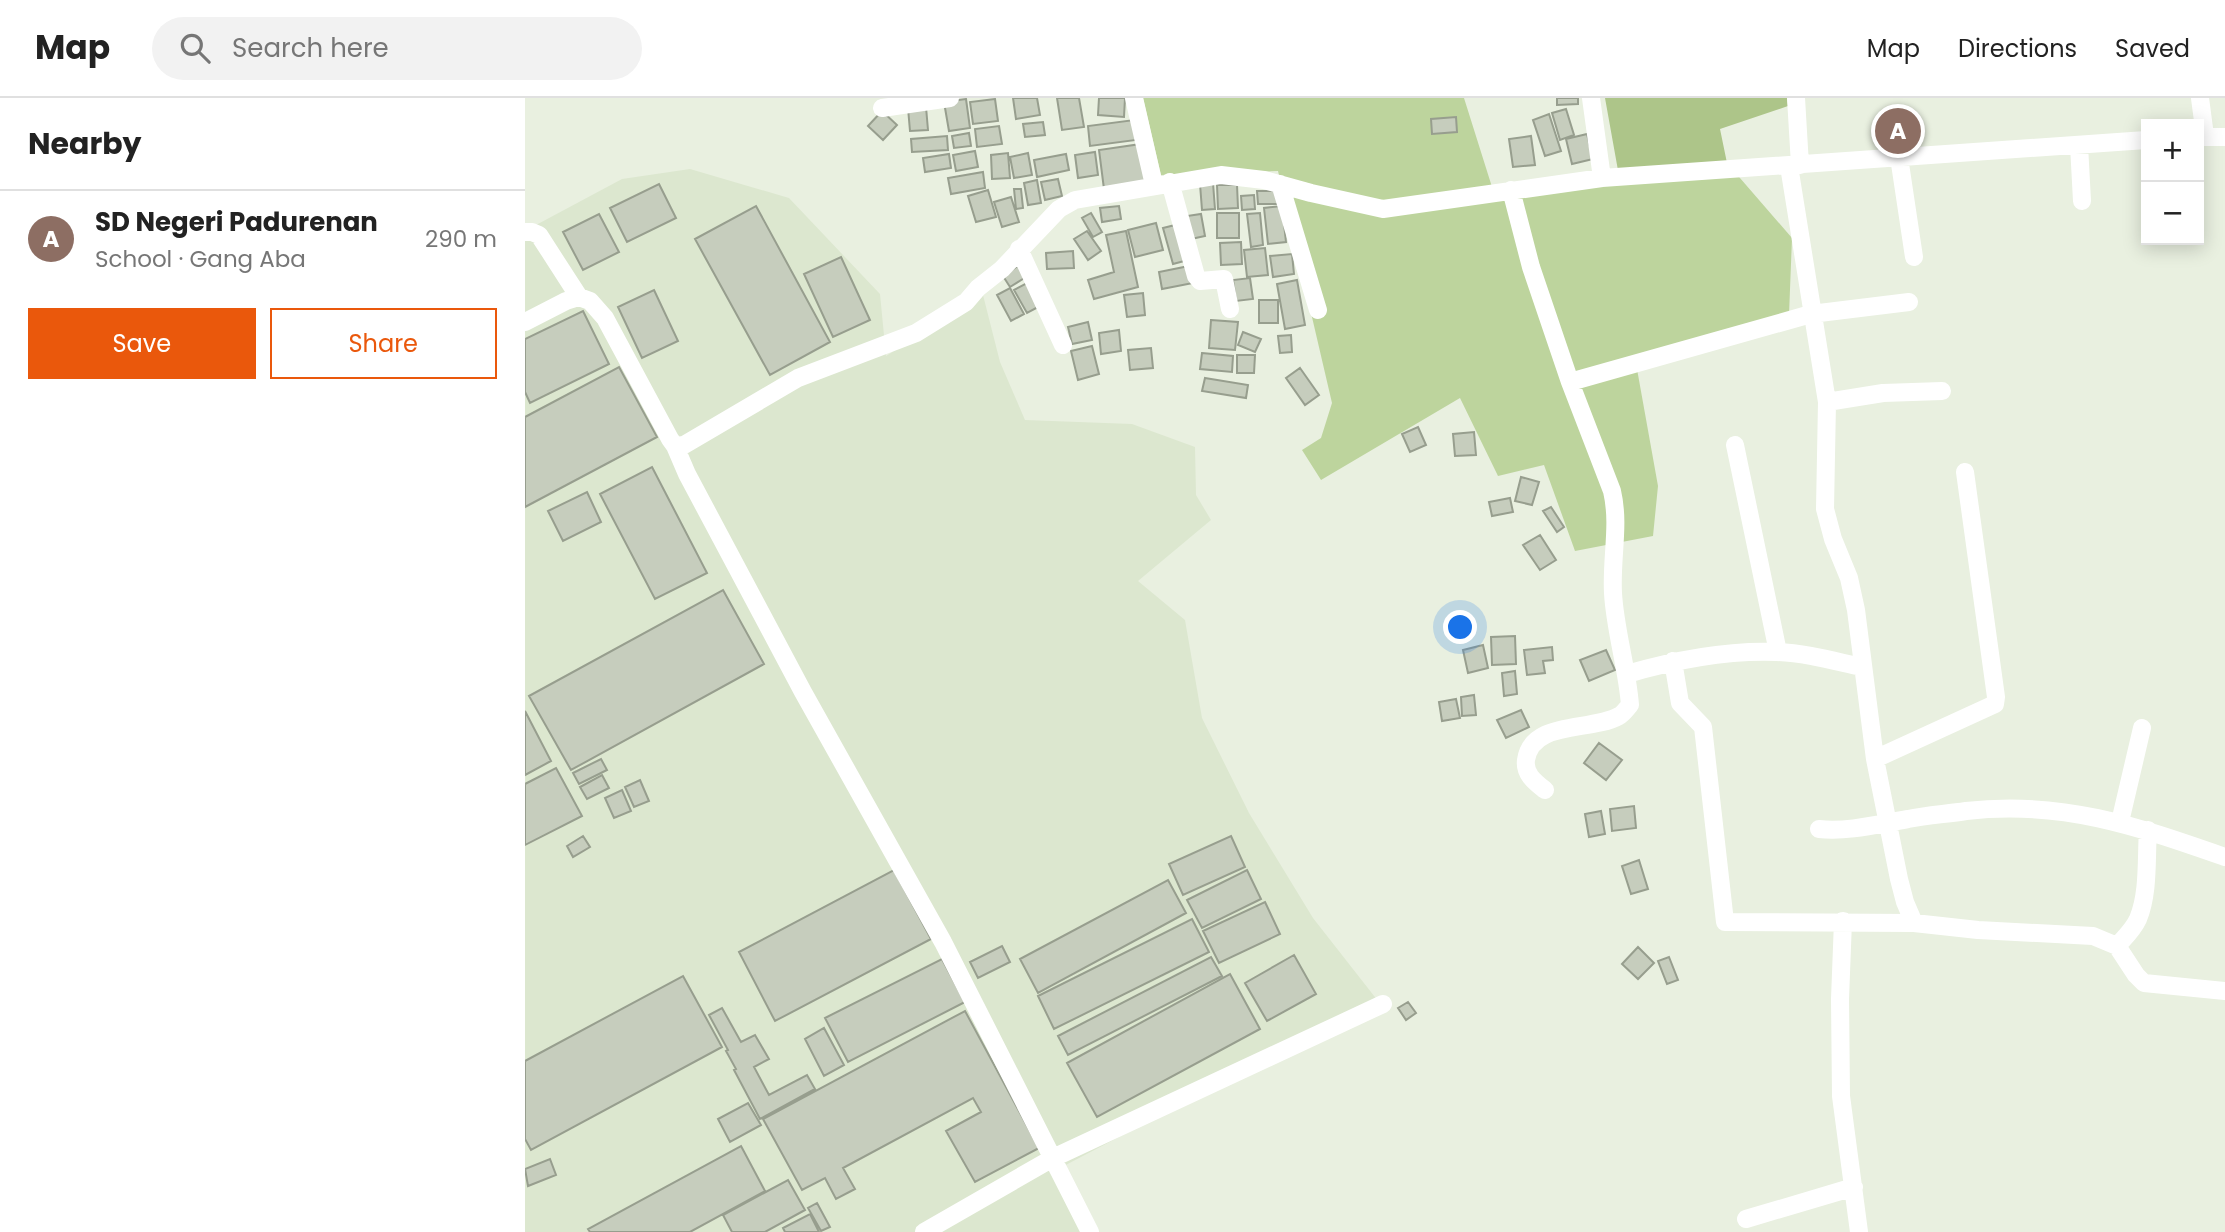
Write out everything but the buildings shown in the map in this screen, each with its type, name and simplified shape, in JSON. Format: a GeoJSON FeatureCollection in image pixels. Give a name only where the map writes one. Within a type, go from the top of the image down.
{"type":"FeatureCollection","features":[{"type":"Feature","properties":{"kind":"street"},"geometry":{"type":"LineString","coordinates":[[882,108],[950,98]]}},
{"type":"Feature","properties":{"kind":"street"},"geometry":{"type":"LineString","coordinates":[[1134,98],[1196,276],[1200,281],[1224,279],[1230,309]]}},
{"type":"Feature","properties":{"kind":"street"},"geometry":{"type":"LineString","coordinates":[[1591,98],[1602,178]]}},
{"type":"Feature","properties":{"kind":"street"},"geometry":{"type":"LineString","coordinates":[[1796,98],[1794,165],[1811,314],[1826,402],[1825,509],[1833,539],[1849,578],[1856,610],[1875,759],[1902,891],[1914,923]]}},
{"type":"Feature","properties":{"kind":"street"},"geometry":{"type":"LineString","coordinates":[[2200,98],[2201,119]]}},
{"type":"Feature","properties":{"kind":"street"},"geometry":{"type":"LineString","coordinates":[[2204,137],[2225,137]]}},
{"type":"Feature","properties":{"kind":"street"},"geometry":{"type":"LineString","coordinates":[[675,446],[691,442],[798,378],[916,333],[965,302],[1067,203],[1221,175],[1264,180],[1383,209],[1602,178],[2141,140]]}},
{"type":"Feature","properties":{"kind":"street"},"geometry":{"type":"LineString","coordinates":[[2079,145],[2082,201]]}},
{"type":"Feature","properties":{"kind":"street"},"geometry":{"type":"LineString","coordinates":[[1899,157],[1914,257]]}},
{"type":"Feature","properties":{"kind":"street"},"geometry":{"type":"LineString","coordinates":[[1280,184],[1318,310]]}},
{"type":"Feature","properties":{"kind":"street"},"geometry":{"type":"LineString","coordinates":[[1511,190],[1531,267],[1617,509],[1613,607],[1627,674],[1630,705],[1620,716],[1545,734],[1534,740],[1528,749],[1525,764],[1527,773],[1545,790]]}},
{"type":"Feature","properties":{"kind":"street"},"geometry":{"type":"LineString","coordinates":[[525,232],[539,235],[579,297]]}},
{"type":"Feature","properties":{"kind":"street"},"geometry":{"type":"LineString","coordinates":[[1019,249],[1063,345]]}},
{"type":"Feature","properties":{"kind":"street"},"geometry":{"type":"LineString","coordinates":[[525,322],[579,297],[590,300],[605,318],[803,692],[943,942],[1090,1232]]}},
{"type":"Feature","properties":{"kind":"street"},"geometry":{"type":"LineString","coordinates":[[1570,382],[1811,314],[1909,302]]}},
{"type":"Feature","properties":{"kind":"street"},"geometry":{"type":"LineString","coordinates":[[1826,402],[1883,393],[1942,391]]}},
{"type":"Feature","properties":{"kind":"street"},"geometry":{"type":"LineString","coordinates":[[1735,445],[1778,652]]}},
{"type":"Feature","properties":{"kind":"street"},"geometry":{"type":"LineString","coordinates":[[1875,759],[1995,704],[1965,472]]}},
{"type":"Feature","properties":{"kind":"street"},"geometry":{"type":"LineString","coordinates":[[1627,674],[1673,661],[1738,653],[1778,652],[1862,667]]}},
{"type":"Feature","properties":{"kind":"street"},"geometry":{"type":"LineString","coordinates":[[1673,661],[1680,703],[1703,727],[1725,922],[1914,923],[1978,930],[2092,936],[2117,946],[2144,983],[2225,991]]}},
{"type":"Feature","properties":{"kind":"street"},"geometry":{"type":"LineString","coordinates":[[2120,822],[2141,728]]}},
{"type":"Feature","properties":{"kind":"street"},"geometry":{"type":"LineString","coordinates":[[1819,829],[1845,830],[1968,811],[2051,809],[2120,822],[2225,858]]}},
{"type":"Feature","properties":{"kind":"street"},"geometry":{"type":"LineString","coordinates":[[2117,946],[2139,918],[2144,895],[2148,830]]}},
{"type":"Feature","properties":{"kind":"street"},"geometry":{"type":"LineString","coordinates":[[1843,921],[1840,999],[1841,1096],[1859,1232]]}},
{"type":"Feature","properties":{"kind":"street"},"geometry":{"type":"LineString","coordinates":[[924,1232],[1053,1158],[1383,1004]]}},
{"type":"Feature","properties":{"kind":"street"},"geometry":{"type":"LineString","coordinates":[[1746,1219],[1854,1187]]}},
{"type":"Feature","properties":{"kind":"shaded area"},"geometry":{"type":"Polygon","coordinates":[[[690,169],[789,198],[880,294],[886,356],[983,295],[1000,362],[1025,420],[1132,424],[1195,447],[1196,495],[1211,520],[1138,581],[1185,620],[1202,718],[1249,813],[1313,918],[1378,1001],[1060,1168],[1086,1232],[525,1232],[525,227],[536,225],[622,179],[690,169]]]}},
{"type":"Feature","properties":{"kind":"green space"},"geometry":{"type":"Polygon","coordinates":[[[1143,98],[1464,98],[1492,187],[1727,163],[1792,238],[1789,315],[1637,369],[1658,486],[1653,536],[1575,551],[1544,465],[1498,476],[1460,398],[1321,480],[1302,450],[1321,438],[1332,403],[1278,171],[1161,175],[1143,98]]]}},
{"type":"Feature","properties":{"kind":"green space"},"geometry":{"type":"Polygon","coordinates":[[[1605,98],[1787,98],[1788,106],[1720,129],[1727,163],[1619,176],[1605,98]]]}},
{"type":"Feature","properties":{"kind":"place","name":"SD Negeri Padurenan"},"geometry":{"type":"Point","coordinates":[1898,131]}}]}
